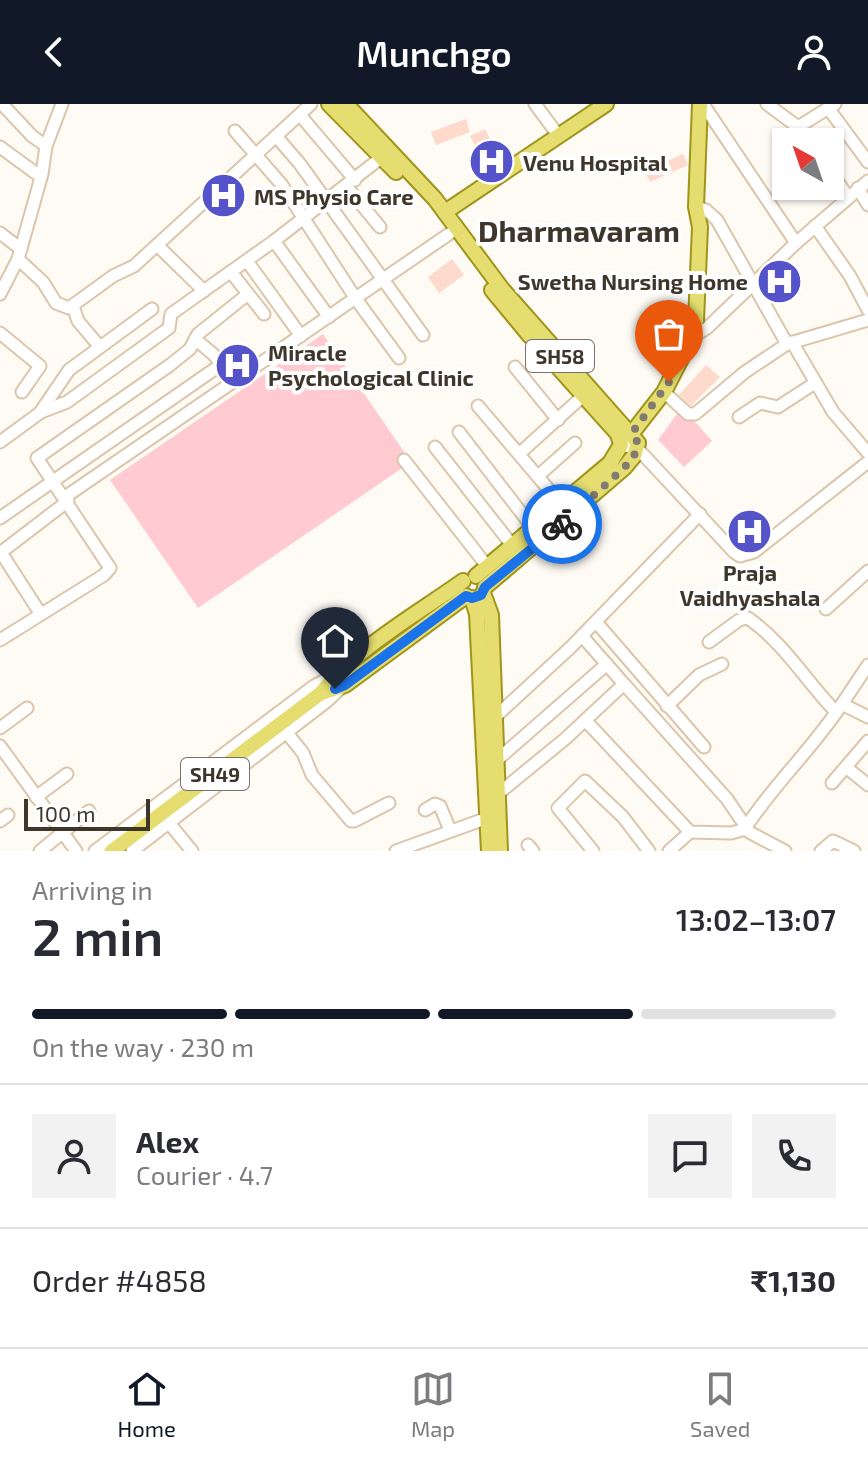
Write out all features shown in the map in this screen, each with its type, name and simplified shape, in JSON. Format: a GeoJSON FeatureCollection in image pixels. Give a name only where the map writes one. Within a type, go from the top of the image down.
{"type":"FeatureCollection","features":[{"type":"Feature","properties":{"kind":"main road","name":"SH58"},"geometry":{"type":"LineString","coordinates":[[329,104],[428,205],[505,308],[625,439],[638,443],[638,449]]}},
{"type":"Feature","properties":{"kind":"main road","name":"SH58"},"geometry":{"type":"LineString","coordinates":[[346,104],[445,212],[502,289],[625,439]]}},
{"type":"Feature","properties":{"kind":"main road"},"geometry":{"type":"LineString","coordinates":[[445,212],[606,104]]}},
{"type":"Feature","properties":{"kind":"main road"},"geometry":{"type":"LineString","coordinates":[[489,851],[499,793],[476,585],[512,545],[610,463],[625,439],[664,392],[685,351],[690,333],[701,104]]}},
{"type":"Feature","properties":{"kind":"main road"},"geometry":{"type":"LineString","coordinates":[[476,585],[582,507],[624,468],[638,449]]}},
{"type":"Feature","properties":{"kind":"main road","name":"SH49"},"geometry":{"type":"LineString","coordinates":[[112,851],[319,695],[476,585]]}},
{"type":"Feature","properties":{"kind":"main road"},"geometry":{"type":"LineString","coordinates":[[490,713],[494,816],[500,851]]}},
{"type":"Feature","properties":{"kind":"street"},"geometry":{"type":"LineString","coordinates":[[2,104],[32,136],[46,146]]}},
{"type":"Feature","properties":{"kind":"street"},"geometry":{"type":"LineString","coordinates":[[0,294],[3,278],[20,254],[46,146],[56,113],[62,104]]}},
{"type":"Feature","properties":{"kind":"street"},"geometry":{"type":"LineString","coordinates":[[0,233],[43,282],[56,303],[69,308],[113,276],[134,266],[311,104]]}},
{"type":"Feature","properties":{"kind":"street"},"geometry":{"type":"LineString","coordinates":[[535,104],[558,135]]}},
{"type":"Feature","properties":{"kind":"street"},"geometry":{"type":"LineString","coordinates":[[701,104],[796,243]]}},
{"type":"Feature","properties":{"kind":"street"},"geometry":{"type":"LineString","coordinates":[[767,104],[798,127],[831,106],[868,162]]}},
{"type":"Feature","properties":{"kind":"street"},"geometry":{"type":"LineString","coordinates":[[300,115],[380,227]]}},
{"type":"Feature","properties":{"kind":"street"},"geometry":{"type":"LineString","coordinates":[[235,131],[282,185],[356,299],[399,358]]}},
{"type":"Feature","properties":{"kind":"street"},"geometry":{"type":"LineString","coordinates":[[276,136],[300,164],[423,335]]}},
{"type":"Feature","properties":{"kind":"street"},"geometry":{"type":"LineString","coordinates":[[0,147],[41,177]]}},
{"type":"Feature","properties":{"kind":"street"},"geometry":{"type":"LineString","coordinates":[[0,442],[41,412],[67,402],[169,328],[169,316],[274,241],[382,157]]}},
{"type":"Feature","properties":{"kind":"street"},"geometry":{"type":"LineString","coordinates":[[690,333],[707,328],[858,188],[868,205]]}},
{"type":"Feature","properties":{"kind":"street"},"geometry":{"type":"LineString","coordinates":[[697,214],[706,210],[717,220],[833,412],[868,453]]}},
{"type":"Feature","properties":{"kind":"street"},"geometry":{"type":"LineString","coordinates":[[815,226],[850,276],[868,310]]}},
{"type":"Feature","properties":{"kind":"street"},"geometry":{"type":"LineString","coordinates":[[40,613],[2,554],[4,550],[67,499],[235,379],[449,234]]}},
{"type":"Feature","properties":{"kind":"street"},"geometry":{"type":"LineString","coordinates":[[274,241],[329,317]]}},
{"type":"Feature","properties":{"kind":"street"},"geometry":{"type":"LineString","coordinates":[[157,245],[204,291]]}},
{"type":"Feature","properties":{"kind":"street"},"geometry":{"type":"LineString","coordinates":[[247,261],[301,336]]}},
{"type":"Feature","properties":{"kind":"street"},"geometry":{"type":"LineString","coordinates":[[231,272],[264,314]]}},
{"type":"Feature","properties":{"kind":"street"},"geometry":{"type":"LineString","coordinates":[[1,636],[104,575],[110,568],[67,499],[38,460],[39,455],[170,365],[248,294]]}},
{"type":"Feature","properties":{"kind":"street"},"geometry":{"type":"LineString","coordinates":[[73,306],[78,321],[100,347]]}},
{"type":"Feature","properties":{"kind":"street"},"geometry":{"type":"LineString","coordinates":[[41,412],[65,373],[152,309]]}},
{"type":"Feature","properties":{"kind":"street"},"geometry":{"type":"LineString","coordinates":[[664,392],[688,414],[695,414],[745,372],[789,343],[868,320]]}},
{"type":"Feature","properties":{"kind":"street"},"geometry":{"type":"LineString","coordinates":[[0,333],[40,366],[22,392]]}},
{"type":"Feature","properties":{"kind":"street"},"geometry":{"type":"LineString","coordinates":[[195,339],[235,379]]}},
{"type":"Feature","properties":{"kind":"street"},"geometry":{"type":"LineString","coordinates":[[0,518],[222,364]]}},
{"type":"Feature","properties":{"kind":"street"},"geometry":{"type":"LineString","coordinates":[[515,367],[558,420]]}},
{"type":"Feature","properties":{"kind":"street"},"geometry":{"type":"LineString","coordinates":[[739,417],[760,403],[778,407],[815,383]]}},
{"type":"Feature","properties":{"kind":"street"},"geometry":{"type":"LineString","coordinates":[[520,453],[583,396]]}},
{"type":"Feature","properties":{"kind":"street"},"geometry":{"type":"LineString","coordinates":[[478,406],[561,504]]}},
{"type":"Feature","properties":{"kind":"street"},"geometry":{"type":"LineString","coordinates":[[459,432],[533,528]]}},
{"type":"Feature","properties":{"kind":"street"},"geometry":{"type":"LineString","coordinates":[[538,476],[575,443]]}},
{"type":"Feature","properties":{"kind":"street"},"geometry":{"type":"LineString","coordinates":[[435,447],[512,545]]}},
{"type":"Feature","properties":{"kind":"street"},"geometry":{"type":"LineString","coordinates":[[638,449],[740,556],[754,552],[866,469]]}},
{"type":"Feature","properties":{"kind":"street"},"geometry":{"type":"LineString","coordinates":[[404,460],[476,585]]}},
{"type":"Feature","properties":{"kind":"street"},"geometry":{"type":"LineString","coordinates":[[490,713],[582,636],[700,514]]}},
{"type":"Feature","properties":{"kind":"street"},"geometry":{"type":"LineString","coordinates":[[826,609],[868,571]]}},
{"type":"Feature","properties":{"kind":"street"},"geometry":{"type":"LineString","coordinates":[[709,642],[739,620],[748,618],[781,645],[839,708],[868,717]]}},
{"type":"Feature","properties":{"kind":"street"},"geometry":{"type":"LineString","coordinates":[[596,622],[704,747]]}},
{"type":"Feature","properties":{"kind":"street"},"geometry":{"type":"LineString","coordinates":[[582,636],[727,799],[746,828],[785,851]]}},
{"type":"Feature","properties":{"kind":"street"},"geometry":{"type":"LineString","coordinates":[[497,760],[607,664]]}},
{"type":"Feature","properties":{"kind":"street"},"geometry":{"type":"LineString","coordinates":[[667,706],[699,675],[722,664]]}},
{"type":"Feature","properties":{"kind":"street"},"geometry":{"type":"LineString","coordinates":[[669,851],[690,832],[731,833],[746,828],[785,775],[826,730],[868,665]]}},
{"type":"Feature","properties":{"kind":"street"},"geometry":{"type":"LineString","coordinates":[[132,851],[326,702],[338,682]]}},
{"type":"Feature","properties":{"kind":"street"},"geometry":{"type":"LineString","coordinates":[[95,851],[314,686],[338,682]]}},
{"type":"Feature","properties":{"kind":"street"},"geometry":{"type":"LineString","coordinates":[[499,793],[586,721],[624,684]]}},
{"type":"Feature","properties":{"kind":"street"},"geometry":{"type":"LineString","coordinates":[[0,728],[27,708]]}},
{"type":"Feature","properties":{"kind":"street"},"geometry":{"type":"LineString","coordinates":[[586,721],[690,832]]}},
{"type":"Feature","properties":{"kind":"street"},"geometry":{"type":"LineString","coordinates":[[287,733],[303,753],[312,775],[351,821],[389,803]]}},
{"type":"Feature","properties":{"kind":"street"},"geometry":{"type":"LineString","coordinates":[[832,783],[868,741]]}},
{"type":"Feature","properties":{"kind":"street"},"geometry":{"type":"LineString","coordinates":[[0,746],[76,851]]}},
{"type":"Feature","properties":{"kind":"street"},"geometry":{"type":"LineString","coordinates":[[847,768],[868,785]]}},
{"type":"Feature","properties":{"kind":"street"},"geometry":{"type":"LineString","coordinates":[[36,797],[67,774]]}},
{"type":"Feature","properties":{"kind":"street"},"geometry":{"type":"LineString","coordinates":[[593,851],[558,808],[585,781],[623,817],[649,851]]}},
{"type":"Feature","properties":{"kind":"street"},"geometry":{"type":"LineString","coordinates":[[425,810],[435,804],[440,806],[450,830]]}},
{"type":"Feature","properties":{"kind":"street"},"geometry":{"type":"LineString","coordinates":[[40,851],[89,811]]}},
{"type":"Feature","properties":{"kind":"street"},"geometry":{"type":"LineString","coordinates":[[396,851],[494,816]]}},
{"type":"Feature","properties":{"kind":"street"},"geometry":{"type":"LineString","coordinates":[[169,823],[192,851]]}},
{"type":"Feature","properties":{"kind":"street"},"geometry":{"type":"LineString","coordinates":[[433,836],[433,851]]}},
{"type":"Feature","properties":{"kind":"street"},"geometry":{"type":"LineString","coordinates":[[821,851],[833,841],[854,851]]}},
{"type":"Feature","properties":{"kind":"shaded area"},"geometry":{"type":"Polygon","coordinates":[[[323,334],[411,462],[198,608],[110,480],[323,334]]]}},
{"type":"Feature","properties":{"kind":"shaded area"},"geometry":{"type":"Polygon","coordinates":[[[682,407],[712,441],[684,467],[658,440],[682,407]]]}},
{"type":"Feature","properties":{"kind":"building"},"geometry":{"type":"Polygon","coordinates":[[[466,119],[470,132],[436,145],[431,132],[466,119]]]}},
{"type":"Feature","properties":{"kind":"building"},"geometry":{"type":"Polygon","coordinates":[[[485,129],[502,162],[488,171],[470,136],[485,129]]]}},
{"type":"Feature","properties":{"kind":"building"},"geometry":{"type":"Polygon","coordinates":[[[683,154],[688,165],[650,182],[645,171],[683,154]]]}},
{"type":"Feature","properties":{"kind":"building"},"geometry":{"type":"Polygon","coordinates":[[[452,259],[464,275],[439,293],[428,277],[452,259]]]}},
{"type":"Feature","properties":{"kind":"building"},"geometry":{"type":"Polygon","coordinates":[[[788,264],[801,285],[774,304],[764,286],[788,264]]]}},
{"type":"Feature","properties":{"kind":"building"},"geometry":{"type":"Polygon","coordinates":[[[673,306],[680,315],[655,338],[647,330],[673,306]]]}},
{"type":"Feature","properties":{"kind":"building"},"geometry":{"type":"Polygon","coordinates":[[[706,365],[720,377],[691,406],[679,395],[706,365]]]}},
{"type":"Feature","properties":{"kind":"building"},"geometry":{"type":"Polygon","coordinates":[[[748,509],[766,532],[750,544],[732,522],[748,509]]]}},
{"type":"Feature","properties":{"kind":"way so far"},"geometry":{"type":"LineString","coordinates":[[562,524],[631,462],[638,449],[632,433],[669,382]]}},
{"type":"Feature","properties":{"kind":"place","name":"Venu Hospital"},"geometry":{"type":"Point","coordinates":[492,162]}},
{"type":"Feature","properties":{"kind":"place","name":"MS Physio Care"},"geometry":{"type":"Point","coordinates":[223,196]}},
{"type":"Feature","properties":{"kind":"place","name":"Swetha Nursing Home"},"geometry":{"type":"Point","coordinates":[779,281]}},
{"type":"Feature","properties":{"kind":"place","name":"Miracle Psychological Clinic"},"geometry":{"type":"Point","coordinates":[237,365]}},
{"type":"Feature","properties":{"kind":"place","name":"Praja Vaidhyashala"},"geometry":{"type":"Point","coordinates":[750,531]}},
{"type":"Feature","properties":{"kind":"district","name":"Dharmavaram"},"geometry":{"type":"Point","coordinates":[579,230]}},
{"type":"Feature","properties":{"kind":"route"},"geometry":{"type":"LineString","coordinates":[[335,689],[341,688],[466,596],[475,598],[481,595],[485,587],[562,524]]}}]}
